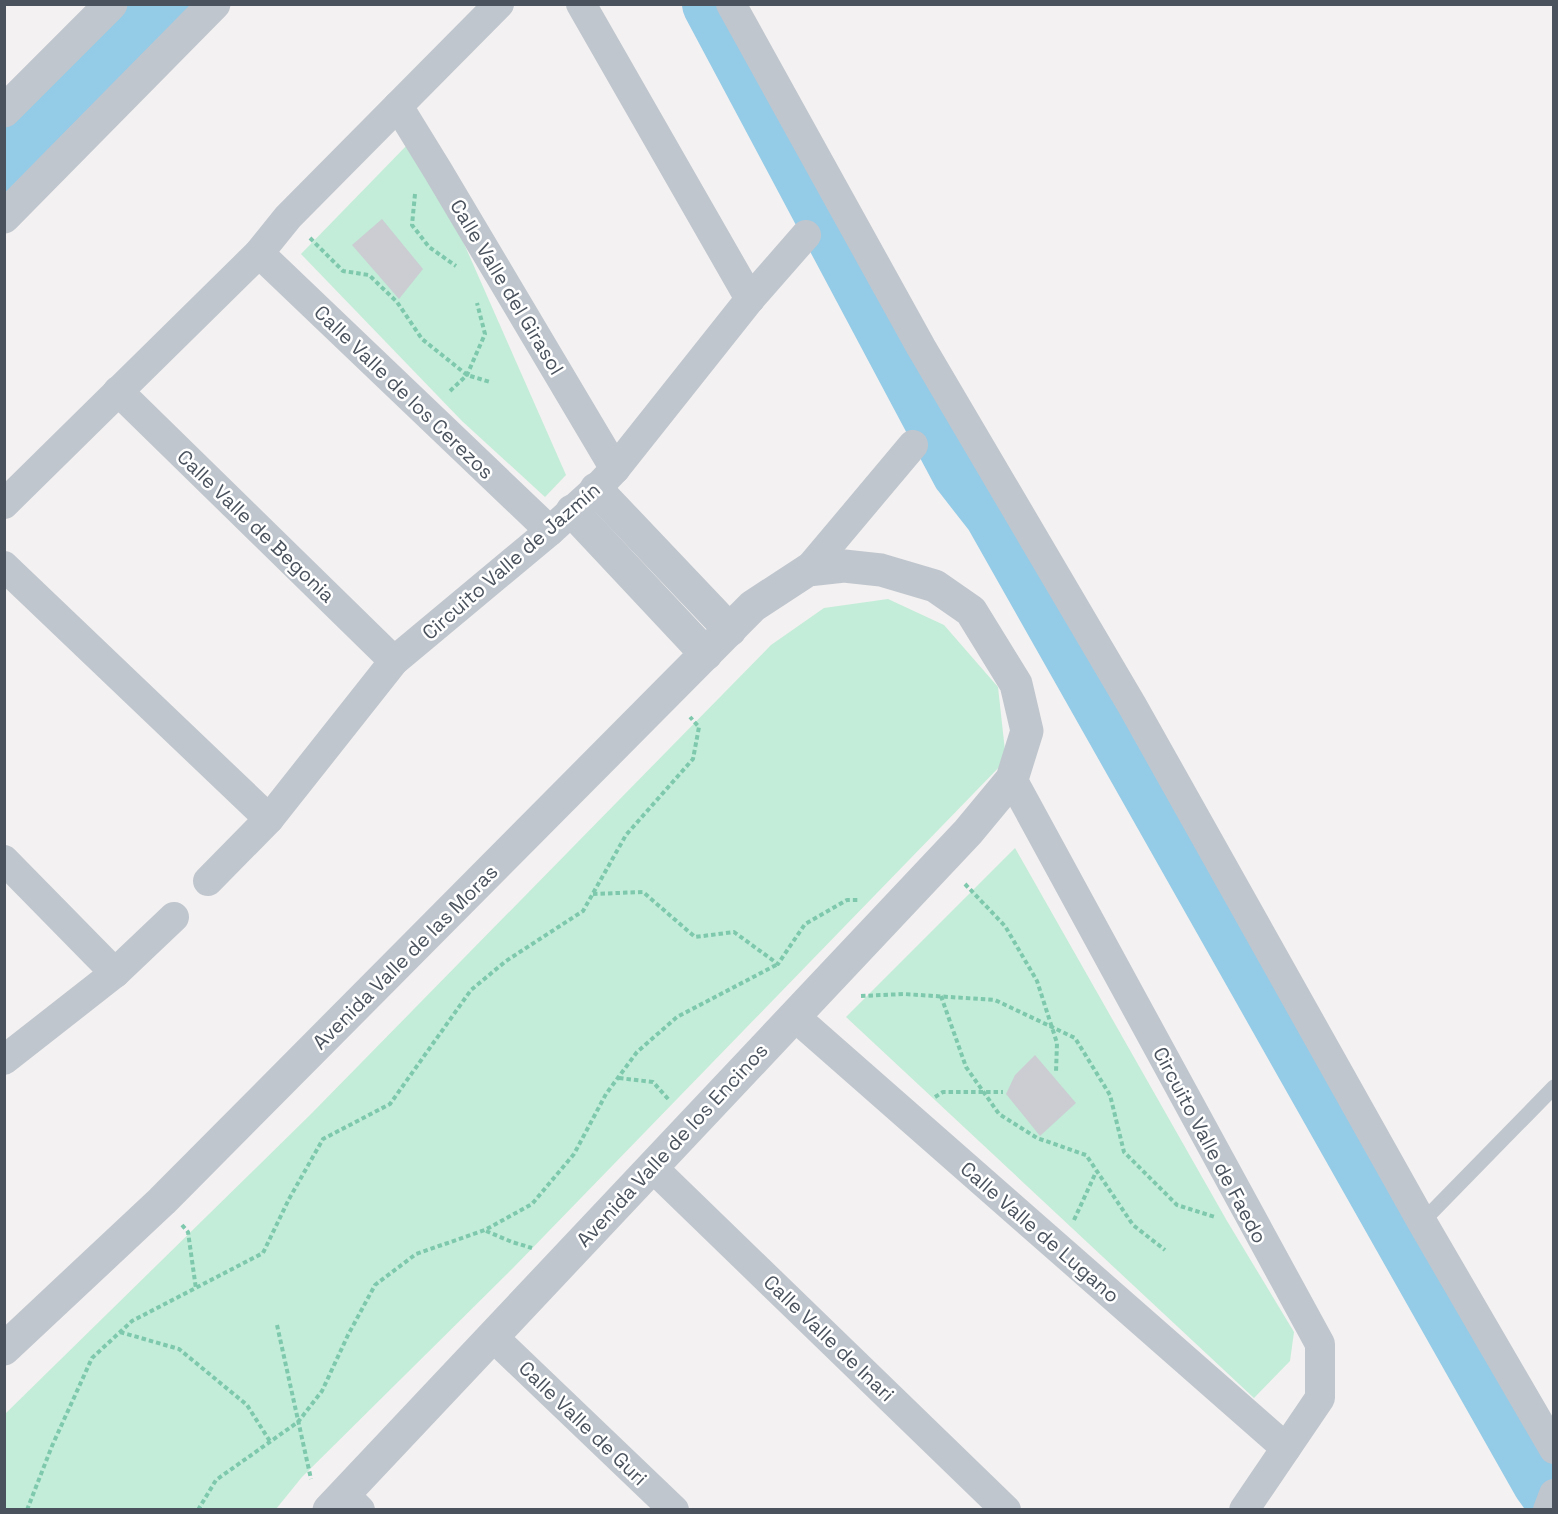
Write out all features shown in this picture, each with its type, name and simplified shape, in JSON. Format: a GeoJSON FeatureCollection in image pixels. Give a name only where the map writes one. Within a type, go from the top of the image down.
{"type":"FeatureCollection","features":[{"type":"Feature","properties":{"kind":"street"},"geometry":{"type":"LineString","coordinates":[[4,111],[111,4]]}},
{"type":"Feature","properties":{"kind":"street"},"geometry":{"type":"LineString","coordinates":[[4,217],[214,4]]}},
{"type":"Feature","properties":{"kind":"street"},"geometry":{"type":"LineString","coordinates":[[4,504],[259,253],[288,217],[499,4]]}},
{"type":"Feature","properties":{"kind":"street"},"geometry":{"type":"LineString","coordinates":[[581,4],[750,299]]}},
{"type":"Feature","properties":{"kind":"street"},"geometry":{"type":"LineString","coordinates":[[731,4],[921,347],[1133,707],[1422,1222],[1554,1449]]}},
{"type":"Feature","properties":{"kind":"street","name":"Calle Valle del Girasol"},"geometry":{"type":"LineString","coordinates":[[398,106],[438,171],[605,479]]}},
{"type":"Feature","properties":{"kind":"street","name":"Circuito Valle de Jazmín"},"geometry":{"type":"LineString","coordinates":[[208,881],[268,819],[394,661],[561,521],[605,479],[750,299],[806,235]]}},
{"type":"Feature","properties":{"kind":"street","name":"Calle Valle de los Cerezos"},"geometry":{"type":"LineString","coordinates":[[259,253],[426,414],[561,521]]}},
{"type":"Feature","properties":{"kind":"street","name":"Calle Valle de Begonia"},"geometry":{"type":"LineString","coordinates":[[118,391],[394,661]]}},
{"type":"Feature","properties":{"kind":"street","name":"Avenida Valle de las Moras"},"geometry":{"type":"LineString","coordinates":[[4,1349],[162,1201],[753,606],[808,570],[913,445]]}},
{"type":"Feature","properties":{"kind":"street"},"geometry":{"type":"LineString","coordinates":[[605,479],[730,630]]}},
{"type":"Feature","properties":{"kind":"street"},"geometry":{"type":"LineString","coordinates":[[561,521],[706,654]]}},
{"type":"Feature","properties":{"kind":"street"},"geometry":{"type":"LineString","coordinates":[[4,566],[268,819]]}},
{"type":"Feature","properties":{"kind":"street","name":"Avenida Valle de las Moras"},"geometry":{"type":"LineString","coordinates":[[808,570],[844,566],[881,570],[935,586],[971,611],[1016,684],[1027,731],[1012,779]]}},
{"type":"Feature","properties":{"kind":"street","name":"Avenida Valle de los Encinos"},"geometry":{"type":"LineString","coordinates":[[337,1500],[968,832],[1012,779]]}},
{"type":"Feature","properties":{"kind":"street","name":"Circuito Valle de Faedo"},"geometry":{"type":"LineString","coordinates":[[1012,779],[1320,1344],[1320,1398],[1244,1509]]}},
{"type":"Feature","properties":{"kind":"street"},"geometry":{"type":"LineString","coordinates":[[4,860],[116,973]]}},
{"type":"Feature","properties":{"kind":"street"},"geometry":{"type":"LineString","coordinates":[[4,1060],[116,973],[174,917]]}},
{"type":"Feature","properties":{"kind":"street","name":"Calle Valle de Lugano"},"geometry":{"type":"LineString","coordinates":[[803,1007],[905,1112],[1286,1448]]}},
{"type":"Feature","properties":{"kind":"street","name":"Calle Valle de Inari"},"geometry":{"type":"LineString","coordinates":[[652,1167],[1006,1509]]}},
{"type":"Feature","properties":{"kind":"street","name":"Calle Valle de Guri"},"geometry":{"type":"LineString","coordinates":[[492,1336],[674,1509]]}},
{"type":"Feature","properties":{"kind":"street"},"geometry":{"type":"LineString","coordinates":[[1548,1509],[1554,1494]]}},
{"type":"Feature","properties":{"kind":"lane"},"geometry":{"type":"LineString","coordinates":[[1422,1222],[1554,1087]]}},
{"type":"Feature","properties":{"kind":"path"},"geometry":{"type":"LineString","coordinates":[[438,171],[416,192],[412,225],[429,247],[461,273]]}},
{"type":"Feature","properties":{"kind":"path"},"geometry":{"type":"LineString","coordinates":[[288,217],[343,272],[369,275],[397,302],[422,339],[467,375],[490,382]]}},
{"type":"Feature","properties":{"kind":"path"},"geometry":{"type":"LineString","coordinates":[[426,414],[467,375],[485,334],[477,300]]}},
{"type":"Feature","properties":{"kind":"path"},"geometry":{"type":"LineString","coordinates":[[27,1509],[52,1446],[92,1358],[132,1321],[263,1253],[289,1199],[323,1139],[390,1104],[416,1071],[471,990],[506,961],[582,911],[626,836],[693,759],[699,727],[667,692]]}},
{"type":"Feature","properties":{"kind":"path"},"geometry":{"type":"LineString","coordinates":[[942,859],[1005,926],[1037,981],[1057,1042],[1056,1072]]}},
{"type":"Feature","properties":{"kind":"path"},"geometry":{"type":"LineString","coordinates":[[592,894],[643,892],[695,937],[734,932],[778,964]]}},
{"type":"Feature","properties":{"kind":"path"},"geometry":{"type":"LineString","coordinates":[[198,1509],[216,1480],[298,1422],[322,1391],[348,1335],[375,1286],[416,1254],[485,1230],[532,1204],[574,1154],[606,1094],[637,1052],[677,1017],[778,964],[805,924],[847,900],[903,901]]}},
{"type":"Feature","properties":{"kind":"path"},"geometry":{"type":"LineString","coordinates":[[803,1007],[904,994],[995,1000],[1053,1027],[1075,1038],[1110,1095],[1124,1152],[1177,1205],[1227,1221],[1248,1215]]}},
{"type":"Feature","properties":{"kind":"path"},"geometry":{"type":"LineString","coordinates":[[941,996],[966,1067],[999,1114],[1037,1138],[1086,1155],[1133,1225],[1165,1250]]}},
{"type":"Feature","properties":{"kind":"path"},"geometry":{"type":"LineString","coordinates":[[618,1077],[652,1082],[689,1127]]}},
{"type":"Feature","properties":{"kind":"path"},"geometry":{"type":"LineString","coordinates":[[905,1112],[943,1092],[1003,1092]]}},
{"type":"Feature","properties":{"kind":"path"},"geometry":{"type":"LineString","coordinates":[[1073,1222],[1096,1171]]}},
{"type":"Feature","properties":{"kind":"path"},"geometry":{"type":"LineString","coordinates":[[162,1201],[188,1232],[196,1289]]}},
{"type":"Feature","properties":{"kind":"path"},"geometry":{"type":"LineString","coordinates":[[485,1230],[533,1248],[554,1271]]}},
{"type":"Feature","properties":{"kind":"path"},"geometry":{"type":"LineString","coordinates":[[277,1325],[298,1422],[337,1500]]}},
{"type":"Feature","properties":{"kind":"path"},"geometry":{"type":"LineString","coordinates":[[120,1332],[179,1350],[247,1405],[271,1443]]}},
{"type":"Feature","properties":{"kind":"green space"},"geometry":{"type":"Polygon","coordinates":[[[411,141],[443,196],[566,475],[545,497],[462,421],[301,254],[411,141]]]}},
{"type":"Feature","properties":{"kind":"green space"},"geometry":{"type":"Polygon","coordinates":[[[888,599],[944,625],[998,687],[1006,760],[514,1267],[302,1477],[276,1509],[5,1510],[5,1414],[311,1114],[771,645],[824,608],[888,599]]]}},
{"type":"Feature","properties":{"kind":"green space"},"geometry":{"type":"Polygon","coordinates":[[[1015,848],[1227,1221],[1294,1332],[1290,1361],[1254,1398],[846,1017],[1015,848]]]}},
{"type":"Feature","properties":{"kind":"building"},"geometry":{"type":"Polygon","coordinates":[[[382,219],[423,269],[399,299],[352,245],[382,219]]]}},
{"type":"Feature","properties":{"kind":"building"},"geometry":{"type":"Polygon","coordinates":[[[1035,1055],[1076,1103],[1040,1136],[1006,1094],[1015,1075],[1035,1055]]]}},
{"type":"Feature","properties":{"kind":"waterway"},"geometry":{"type":"LineString","coordinates":[[4,166],[162,4]]}},
{"type":"Feature","properties":{"kind":"waterway"},"geometry":{"type":"LineString","coordinates":[[711,4],[961,473],[993,514],[1541,1482],[1554,1500]]}}]}
